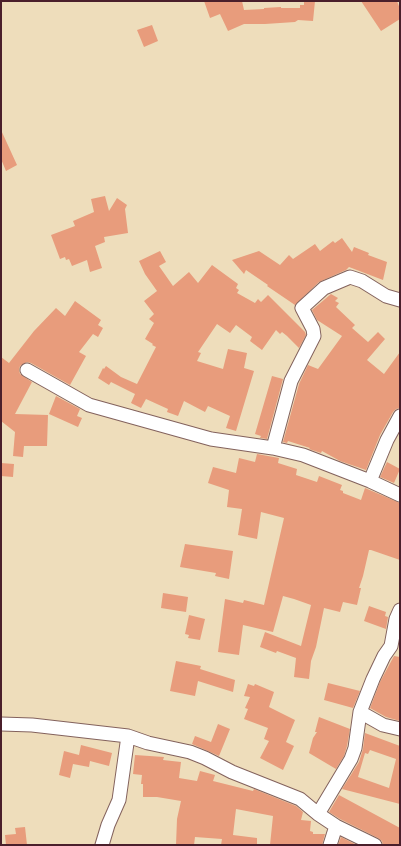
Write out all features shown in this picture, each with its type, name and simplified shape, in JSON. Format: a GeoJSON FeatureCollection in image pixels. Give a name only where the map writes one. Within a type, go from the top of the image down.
{"type":"FeatureCollection","features":[{"type":"Feature","properties":{"kind":"street"},"geometry":{"type":"LineString","coordinates":[[273,448],[291,381],[314,336],[302,308],[324,288],[350,277],[362,281],[386,296],[400,300]]}},
{"type":"Feature","properties":{"kind":"street"},"geometry":{"type":"LineString","coordinates":[[27,370],[89,405],[211,439],[273,448],[303,455],[370,481],[400,495]]}},
{"type":"Feature","properties":{"kind":"street"},"geometry":{"type":"LineString","coordinates":[[370,481],[387,440],[400,416]]}},
{"type":"Feature","properties":{"kind":"street"},"geometry":{"type":"LineString","coordinates":[[318,814],[351,759],[355,748],[360,712],[376,673],[384,656],[391,646],[396,619],[400,610]]}},
{"type":"Feature","properties":{"kind":"street"},"geometry":{"type":"LineString","coordinates":[[360,712],[383,725],[400,729]]}},
{"type":"Feature","properties":{"kind":"street"},"geometry":{"type":"LineString","coordinates":[[1,724],[32,725],[128,736],[148,744],[190,752],[232,772],[300,799],[318,814],[336,826],[375,845]]}},
{"type":"Feature","properties":{"kind":"street"},"geometry":{"type":"LineString","coordinates":[[102,845],[108,825],[119,800],[128,736]]}},
{"type":"Feature","properties":{"kind":"street"},"geometry":{"type":"LineString","coordinates":[[330,845],[336,826]]}},
{"type":"Feature","properties":{"kind":"building"},"geometry":{"type":"Polygon","coordinates":[[[204,1],[242,1],[244,10],[281,7],[300,8],[300,5],[304,5],[304,1],[315,1],[313,21],[298,20],[295,22],[244,24],[228,31],[220,14],[210,18],[204,1]]]}},
{"type":"Feature","properties":{"kind":"building"},"geometry":{"type":"Polygon","coordinates":[[[361,1],[397,1],[400,9],[400,19],[381,31],[361,1]]]}},
{"type":"Feature","properties":{"kind":"building"},"geometry":{"type":"Polygon","coordinates":[[[152,25],[158,41],[144,47],[137,30],[152,25]]]}},
{"type":"Feature","properties":{"kind":"building"},"geometry":{"type":"Polygon","coordinates":[[[1,130],[17,165],[6,171],[1,159],[1,130]]]}},
{"type":"Feature","properties":{"kind":"building"},"geometry":{"type":"Polygon","coordinates":[[[105,196],[109,211],[117,198],[127,205],[125,209],[128,233],[104,237],[105,242],[95,246],[102,268],[90,272],[87,260],[72,266],[69,259],[66,260],[65,257],[60,259],[51,235],[75,226],[73,221],[94,212],[91,199],[105,196]]]}},
{"type":"Feature","properties":{"kind":"building"},"geometry":{"type":"Polygon","coordinates":[[[342,238],[352,252],[354,247],[369,253],[368,255],[387,262],[383,280],[349,267],[346,270],[319,282],[295,305],[246,270],[244,274],[232,260],[259,251],[280,265],[289,255],[293,259],[315,244],[320,251],[333,241],[335,243],[342,238]]]}},
{"type":"Feature","properties":{"kind":"building"},"geometry":{"type":"Polygon","coordinates":[[[160,251],[166,262],[159,266],[173,286],[189,272],[198,283],[212,265],[238,284],[236,288],[239,290],[237,293],[255,303],[258,299],[261,302],[268,295],[305,332],[306,335],[299,348],[282,332],[280,334],[276,330],[262,350],[250,341],[252,337],[236,325],[230,333],[217,324],[198,352],[201,353],[197,361],[223,369],[228,349],[247,353],[244,368],[254,371],[236,431],[226,428],[230,416],[208,406],[205,412],[184,401],[178,416],[167,412],[168,409],[146,399],[141,408],[131,403],[135,394],[111,382],[109,385],[98,378],[103,368],[104,369],[106,366],[121,377],[137,384],[156,347],[145,339],[154,323],[149,319],[154,314],[144,301],[157,291],[145,274],[139,261],[160,251]]]}},
{"type":"Feature","properties":{"kind":"building"},"geometry":{"type":"Polygon","coordinates":[[[331,294],[338,298],[335,301],[339,303],[336,307],[355,325],[352,328],[368,342],[378,332],[385,339],[367,360],[384,374],[400,352],[400,408],[393,412],[380,435],[366,470],[340,461],[322,451],[321,453],[288,441],[287,443],[283,442],[299,384],[308,365],[318,369],[342,336],[317,320],[312,310],[331,294]]]}},
{"type":"Feature","properties":{"kind":"building"},"geometry":{"type":"Polygon","coordinates":[[[75,301],[101,320],[98,325],[103,328],[98,337],[93,334],[79,352],[86,356],[70,385],[31,363],[27,362],[20,366],[20,374],[32,382],[15,414],[48,415],[47,446],[24,446],[23,457],[13,456],[15,432],[1,421],[1,357],[9,363],[34,331],[56,308],[65,316],[75,301]]]}},
{"type":"Feature","properties":{"kind":"building"},"geometry":{"type":"Polygon","coordinates":[[[272,376],[283,379],[267,439],[260,438],[261,436],[255,434],[272,376]]]}},
{"type":"Feature","properties":{"kind":"building"},"geometry":{"type":"Polygon","coordinates":[[[56,396],[80,409],[77,416],[82,418],[78,427],[49,414],[56,396]]]}},
{"type":"Feature","properties":{"kind":"building"},"geometry":{"type":"Polygon","coordinates":[[[257,454],[279,458],[278,463],[297,469],[296,475],[317,482],[319,476],[342,485],[340,490],[343,491],[343,493],[361,500],[365,488],[400,503],[400,560],[369,550],[359,588],[361,588],[357,605],[343,602],[340,612],[324,608],[316,647],[311,661],[309,679],[294,677],[296,658],[260,647],[265,632],[301,646],[311,605],[294,599],[283,596],[273,632],[243,625],[239,655],[218,652],[225,599],[243,603],[244,600],[264,605],[284,518],[261,512],[257,539],[238,535],[242,509],[227,507],[229,490],[208,483],[213,467],[236,473],[239,458],[255,462],[257,454]]]}},
{"type":"Feature","properties":{"kind":"building"},"geometry":{"type":"Polygon","coordinates":[[[387,462],[400,469],[394,483],[380,477],[387,462]]]}},
{"type":"Feature","properties":{"kind":"building"},"geometry":{"type":"Polygon","coordinates":[[[1,463],[14,464],[13,477],[1,476],[1,463]]]}},
{"type":"Feature","properties":{"kind":"building"},"geometry":{"type":"Polygon","coordinates":[[[185,544],[233,551],[229,579],[215,576],[216,573],[180,567],[185,544]]]}},
{"type":"Feature","properties":{"kind":"building"},"geometry":{"type":"Polygon","coordinates":[[[163,593],[188,597],[186,612],[161,608],[163,593]]]}},
{"type":"Feature","properties":{"kind":"building"},"geometry":{"type":"Polygon","coordinates":[[[369,606],[386,612],[385,616],[388,617],[386,629],[364,621],[369,606]]]}},
{"type":"Feature","properties":{"kind":"building"},"geometry":{"type":"Polygon","coordinates":[[[189,615],[205,619],[200,640],[188,638],[189,635],[185,634],[189,615]]]}},
{"type":"Feature","properties":{"kind":"building"},"geometry":{"type":"Polygon","coordinates":[[[394,656],[400,657],[400,721],[386,717],[370,708],[380,682],[394,656]]]}},
{"type":"Feature","properties":{"kind":"building"},"geometry":{"type":"Polygon","coordinates":[[[176,661],[201,666],[200,669],[235,680],[233,692],[198,681],[195,696],[170,691],[176,661]]]}},
{"type":"Feature","properties":{"kind":"building"},"geometry":{"type":"Polygon","coordinates":[[[328,683],[360,691],[353,708],[324,700],[328,683]]]}},
{"type":"Feature","properties":{"kind":"building"},"geometry":{"type":"Polygon","coordinates":[[[248,684],[254,686],[255,684],[274,692],[269,707],[295,720],[286,742],[294,746],[283,770],[260,758],[269,741],[264,739],[268,728],[244,719],[248,709],[245,708],[250,697],[244,696],[248,684]]]}},
{"type":"Feature","properties":{"kind":"building"},"geometry":{"type":"Polygon","coordinates":[[[319,717],[350,729],[344,756],[336,769],[309,753],[313,738],[317,732],[315,732],[319,717]]]}},
{"type":"Feature","properties":{"kind":"building"},"geometry":{"type":"Polygon","coordinates":[[[218,724],[230,729],[219,756],[192,744],[195,736],[211,742],[218,724]]]}},
{"type":"Feature","properties":{"kind":"building"},"geometry":{"type":"Polygon","coordinates":[[[365,733],[400,746],[400,804],[342,789],[359,762],[363,749],[365,733]],[[370,750],[368,754],[365,753],[358,777],[389,788],[396,759],[370,750]]]}},
{"type":"Feature","properties":{"kind":"building"},"geometry":{"type":"Polygon","coordinates":[[[81,745],[112,753],[109,766],[90,761],[89,767],[73,764],[70,778],[59,775],[64,751],[79,755],[81,745]]]}},
{"type":"Feature","properties":{"kind":"building"},"geometry":{"type":"Polygon","coordinates":[[[135,755],[164,757],[163,760],[181,762],[179,778],[197,781],[200,771],[215,775],[213,781],[253,791],[254,789],[296,806],[303,812],[301,820],[311,821],[310,831],[313,832],[313,834],[325,834],[322,845],[270,845],[273,816],[236,809],[233,835],[257,838],[257,845],[221,845],[222,839],[195,837],[194,845],[176,845],[177,819],[181,801],[157,797],[143,797],[143,784],[141,784],[142,775],[133,774],[135,755]]]}},
{"type":"Feature","properties":{"kind":"building"},"geometry":{"type":"Polygon","coordinates":[[[339,795],[400,828],[400,845],[383,845],[382,841],[378,838],[329,812],[339,795]]]}},
{"type":"Feature","properties":{"kind":"building"},"geometry":{"type":"Polygon","coordinates":[[[25,827],[27,845],[6,845],[5,835],[16,834],[15,828],[25,827]]]}},
{"type":"Feature","properties":{"kind":"building"},"geometry":{"type":"Polygon","coordinates":[[[341,837],[357,845],[338,845],[341,837]]]}}]}
